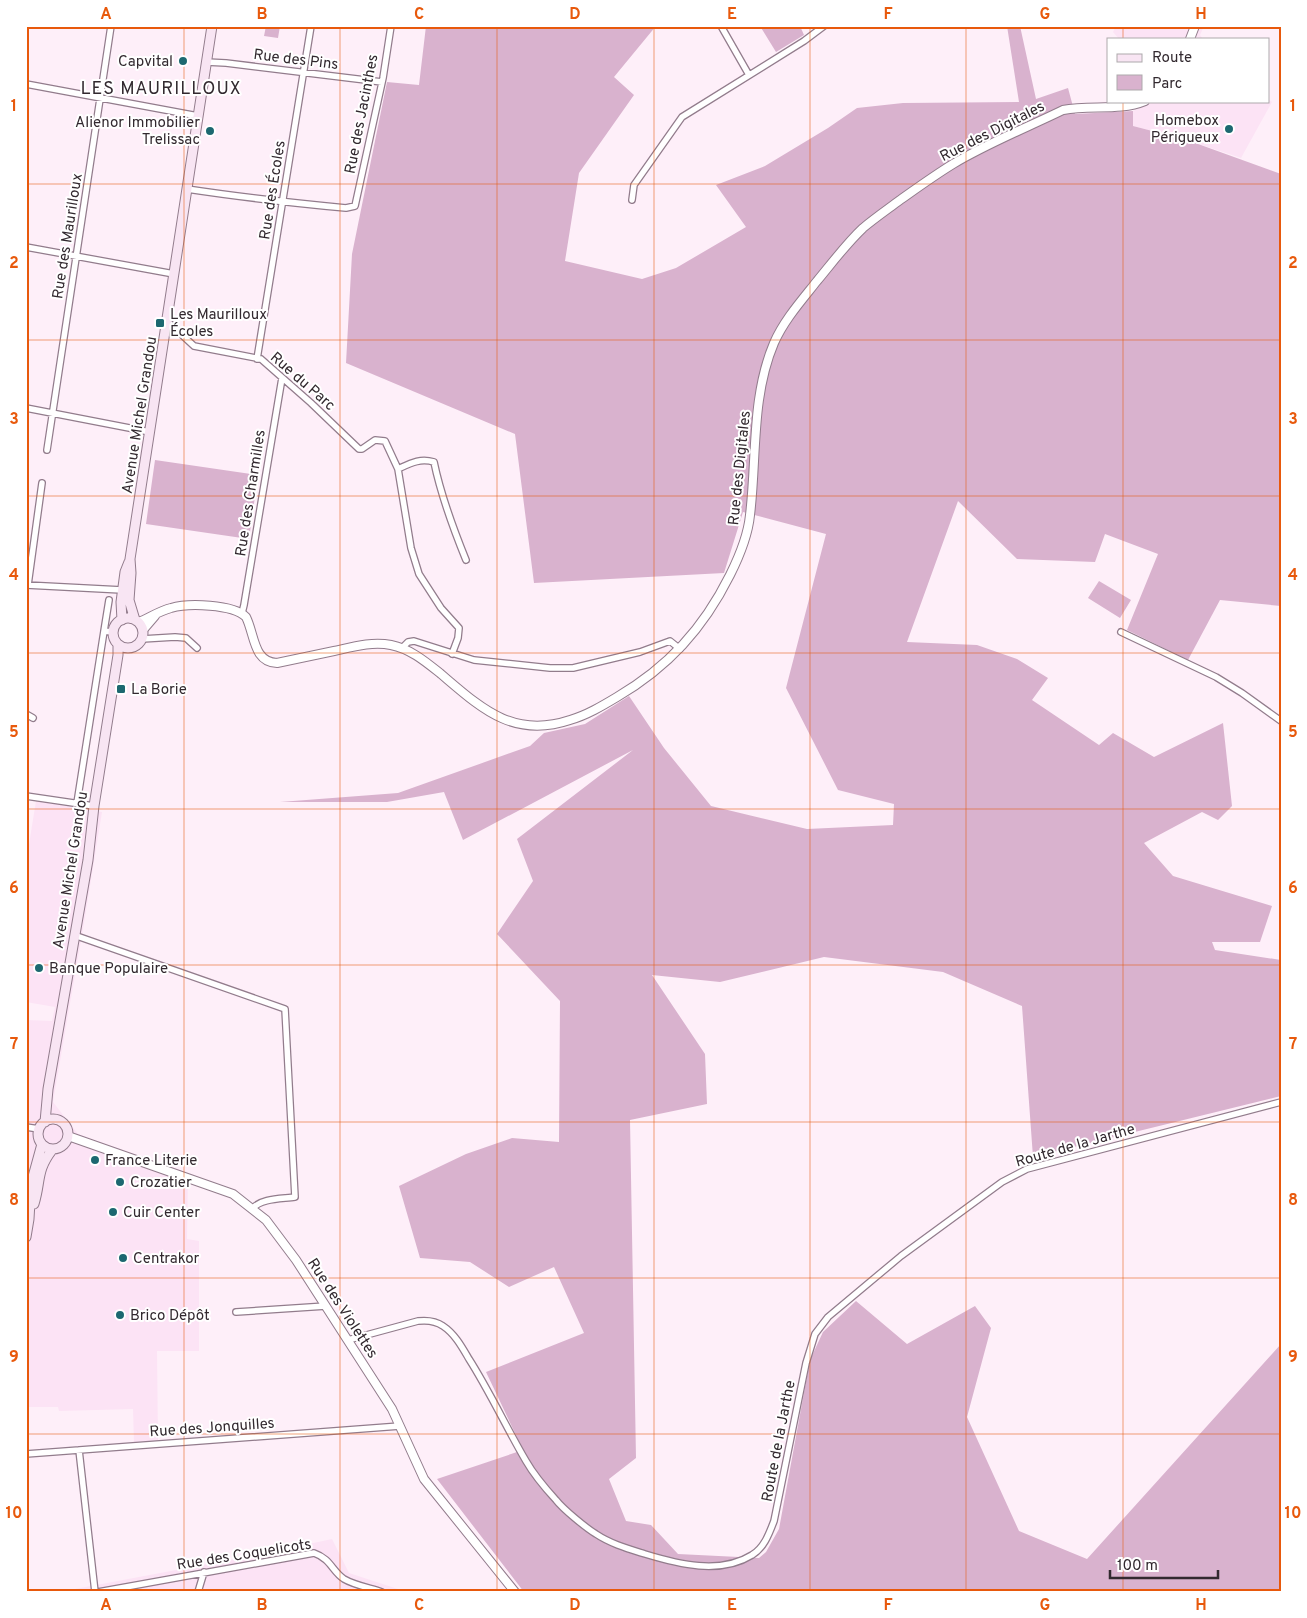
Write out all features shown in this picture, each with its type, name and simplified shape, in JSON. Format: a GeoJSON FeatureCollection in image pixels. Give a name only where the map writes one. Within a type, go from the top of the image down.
{"type":"FeatureCollection","features":[{"type":"Feature","properties":{"kind":"main road","name":"Avenue Michel Grandou"},"geometry":{"type":"LineString","coordinates":[[140,628],[132,609],[129,594],[130,559],[212,26]]}},
{"type":"Feature","properties":{"kind":"main road","name":"Avenue Michel Grandou"},"geometry":{"type":"LineString","coordinates":[[122,620],[121,602],[124,572],[130,559]]}},
{"type":"Feature","properties":{"kind":"main road"},"geometry":{"type":"LineString","coordinates":[[126,618],[140,628],[137,646],[129,649],[118,645],[109,632],[122,620],[126,618]]}},
{"type":"Feature","properties":{"kind":"main road","name":"Avenue Michel Grandou"},"geometry":{"type":"LineString","coordinates":[[42,1126],[88,860],[94,806],[114,684],[118,645]]}},
{"type":"Feature","properties":{"kind":"main road","name":"Avenue Michel Grandou"},"geometry":{"type":"LineString","coordinates":[[114,684],[129,649]]}},
{"type":"Feature","properties":{"kind":"main road","name":"Avenue Michel Grandou"},"geometry":{"type":"LineString","coordinates":[[48,1089],[50,1106],[59,1120]]}},
{"type":"Feature","properties":{"kind":"main road"},"geometry":{"type":"LineString","coordinates":[[26,1237],[40,1170],[52,1150],[63,1146],[68,1136],[66,1126],[59,1120],[49,1120],[42,1126],[39,1137],[42,1144],[52,1150]]}},
{"type":"Feature","properties":{"kind":"main road"},"geometry":{"type":"LineString","coordinates":[[29,1219],[28,1195],[42,1144]]}},
{"type":"Feature","properties":{"kind":"street","name":"Rue des Maurilloux"},"geometry":{"type":"LineString","coordinates":[[47,450],[112,26]]}},
{"type":"Feature","properties":{"kind":"street","name":"Rue des Écoles"},"geometry":{"type":"LineString","coordinates":[[257,359],[311,26]]}},
{"type":"Feature","properties":{"kind":"street","name":"Rue des Jacinthes"},"geometry":{"type":"LineString","coordinates":[[282,202],[346,208],[355,206],[382,82],[391,26]]}},
{"type":"Feature","properties":{"kind":"street"},"geometry":{"type":"LineString","coordinates":[[721,26],[749,74]]}},
{"type":"Feature","properties":{"kind":"street"},"geometry":{"type":"LineString","coordinates":[[632,200],[634,186],[682,117],[804,41],[824,26]]}},
{"type":"Feature","properties":{"kind":"street"},"geometry":{"type":"LineString","coordinates":[[1190,38],[1194,26]]}},
{"type":"Feature","properties":{"kind":"street","name":"Rue des Pins"},"geometry":{"type":"LineString","coordinates":[[206,62],[382,82]]}},
{"type":"Feature","properties":{"kind":"street"},"geometry":{"type":"LineString","coordinates":[[26,84],[198,116]]}},
{"type":"Feature","properties":{"kind":"street","name":"Rue des Digitales"},"geometry":{"type":"LineString","coordinates":[[242,613],[250,624],[261,657],[270,663],[368,644],[389,644],[402,648],[422,659],[471,700],[494,716],[520,723],[544,726],[569,721],[603,706],[647,677],[680,649],[694,634],[715,602],[736,562],[750,519],[760,392],[766,366],[775,342],[788,318],[842,250],[872,220],[953,164],[988,146],[1063,110],[1072,108],[1113,108],[1142,102]]}},
{"type":"Feature","properties":{"kind":"street"},"geometry":{"type":"LineString","coordinates":[[187,189],[282,202]]}},
{"type":"Feature","properties":{"kind":"street"},"geometry":{"type":"LineString","coordinates":[[26,247],[174,274]]}},
{"type":"Feature","properties":{"kind":"street","name":"Rue du Parc"},"geometry":{"type":"LineString","coordinates":[[167,321],[194,346],[261,360],[311,403],[355,446],[362,449],[375,440],[385,441],[398,469]]}},
{"type":"Feature","properties":{"kind":"street","name":"Rue des Charmilles"},"geometry":{"type":"LineString","coordinates":[[242,613],[282,378]]}},
{"type":"Feature","properties":{"kind":"street"},"geometry":{"type":"LineString","coordinates":[[26,408],[150,432]]}},
{"type":"Feature","properties":{"kind":"street"},"geometry":{"type":"LineString","coordinates":[[452,654],[458,638],[459,628],[441,608],[419,574],[411,548],[398,469],[414,461],[425,459],[434,462],[449,516],[466,560]]}},
{"type":"Feature","properties":{"kind":"street"},"geometry":{"type":"LineString","coordinates":[[42,483],[27,585],[122,590],[132,609]]}},
{"type":"Feature","properties":{"kind":"street"},"geometry":{"type":"LineString","coordinates":[[108,589],[121,602]]}},
{"type":"Feature","properties":{"kind":"street"},"geometry":{"type":"LineString","coordinates":[[78,803],[109,632],[109,600]]}},
{"type":"Feature","properties":{"kind":"street"},"geometry":{"type":"LineString","coordinates":[[140,628],[160,612],[179,606],[203,606],[234,610],[242,613]]}},
{"type":"Feature","properties":{"kind":"street"},"geometry":{"type":"LineString","coordinates":[[140,628],[186,638],[197,648]]}},
{"type":"Feature","properties":{"kind":"street"},"geometry":{"type":"LineString","coordinates":[[1121,632],[1216,677],[1281,721]]}},
{"type":"Feature","properties":{"kind":"street"},"geometry":{"type":"LineString","coordinates":[[402,648],[404,644],[414,641],[474,660],[550,668],[573,668],[640,652],[670,641],[680,649]]}},
{"type":"Feature","properties":{"kind":"street"},"geometry":{"type":"LineString","coordinates":[[26,714],[33,718]]}},
{"type":"Feature","properties":{"kind":"street"},"geometry":{"type":"LineString","coordinates":[[26,796],[94,806]]}},
{"type":"Feature","properties":{"kind":"street"},"geometry":{"type":"LineString","coordinates":[[74,935],[286,1009],[295,1197],[268,1200],[256,1205],[252,1209]]}},
{"type":"Feature","properties":{"kind":"street","name":"Route de la Jarthe"},"geometry":{"type":"LineString","coordinates":[[348,1340],[418,1321],[428,1320],[444,1327],[457,1340],[483,1380],[527,1463],[557,1502],[596,1534],[624,1548],[675,1563],[702,1566],[739,1561],[752,1555],[761,1547],[774,1521],[806,1363],[815,1334],[828,1317],[901,1256],[1002,1182],[1027,1169],[1281,1102]]}},
{"type":"Feature","properties":{"kind":"street"},"geometry":{"type":"LineString","coordinates":[[26,1127],[42,1126]]}},
{"type":"Feature","properties":{"kind":"street","name":"Rue des Violettes"},"geometry":{"type":"LineString","coordinates":[[68,1136],[233,1194],[266,1220],[296,1260],[392,1410],[424,1479],[515,1592]]}},
{"type":"Feature","properties":{"kind":"street"},"geometry":{"type":"LineString","coordinates":[[236,1312],[326,1306]]}},
{"type":"Feature","properties":{"kind":"street","name":"Rue des Jonquilles"},"geometry":{"type":"LineString","coordinates":[[26,1454],[400,1426]]}},
{"type":"Feature","properties":{"kind":"street","name":"Rue des Coquelicots"},"geometry":{"type":"LineString","coordinates":[[79,1450],[97,1592],[130,1589],[204,1572],[314,1553],[321,1555],[342,1578],[382,1592]]}},
{"type":"Feature","properties":{"kind":"street"},"geometry":{"type":"LineString","coordinates":[[198,1592],[204,1572]]}},
{"type":"Feature","properties":{"kind":"shaded area"},"geometry":{"type":"Polygon","coordinates":[[[1116,26],[1204,26],[1200,35],[1202,38],[1118,38],[1113,32],[1116,26]]]}},
{"type":"Feature","properties":{"kind":"shaded area"},"geometry":{"type":"Polygon","coordinates":[[[1153,102],[1272,102],[1241,158],[1187,140],[1133,126],[1133,111],[1153,102]]]}},
{"type":"Feature","properties":{"kind":"shaded area"},"geometry":{"type":"Polygon","coordinates":[[[36,801],[102,812],[53,1102],[78,1134],[188,1173],[187,1239],[199,1241],[199,1351],[157,1351],[158,1441],[134,1442],[133,1409],[59,1411],[58,1407],[26,1407],[26,1020],[52,1021],[55,1007],[26,1002],[26,863],[36,801]]]}},
{"type":"Feature","properties":{"kind":"shaded area"},"geometry":{"type":"Polygon","coordinates":[[[332,1539],[349,1573],[407,1592],[59,1592],[267,1553],[332,1539]]]}},
{"type":"Feature","properties":{"kind":"green space"},"geometry":{"type":"Polygon","coordinates":[[[266,26],[280,26],[278,38],[264,36],[266,26]]]}},
{"type":"Feature","properties":{"kind":"green space"},"geometry":{"type":"Polygon","coordinates":[[[426,26],[656,26],[614,77],[634,95],[579,173],[565,261],[642,279],[676,268],[746,227],[716,185],[765,166],[857,108],[903,103],[1019,102],[1007,26],[1020,26],[1036,99],[1068,88],[1075,114],[1133,111],[1133,126],[1187,140],[1281,174],[1281,606],[1220,600],[1188,660],[1127,630],[1158,554],[1105,534],[1095,562],[1017,559],[958,501],[907,642],[977,645],[1017,659],[1048,678],[1032,700],[1099,745],[1113,733],[1154,757],[1223,723],[1232,806],[1218,820],[1202,812],[1144,843],[1173,876],[1272,906],[1260,942],[1212,942],[1215,950],[1281,960],[1281,1096],[1033,1157],[1022,1006],[943,972],[824,957],[720,982],[652,975],[705,1054],[707,1104],[630,1120],[636,1458],[609,1479],[626,1521],[651,1525],[678,1554],[759,1558],[766,1552],[779,1529],[810,1360],[823,1332],[856,1301],[907,1344],[975,1306],[991,1328],[967,1417],[1019,1531],[1087,1559],[1281,1344],[1281,1592],[524,1592],[437,1479],[523,1450],[486,1372],[584,1333],[554,1267],[509,1287],[470,1262],[420,1258],[399,1186],[466,1154],[512,1138],[559,1142],[560,1001],[497,934],[533,881],[517,839],[633,750],[463,840],[444,792],[387,802],[280,802],[398,793],[530,746],[544,733],[585,724],[629,696],[664,748],[711,806],[807,829],[893,825],[894,804],[838,790],[786,688],[826,534],[743,512],[724,573],[534,583],[515,434],[346,363],[352,254],[387,82],[419,85],[426,26]]]}},
{"type":"Feature","properties":{"kind":"green space"},"geometry":{"type":"Polygon","coordinates":[[[760,26],[800,26],[804,35],[776,52],[760,26]]]}},
{"type":"Feature","properties":{"kind":"green space"},"geometry":{"type":"Polygon","coordinates":[[[155,460],[258,475],[249,539],[146,524],[155,460]]]}},
{"type":"Feature","properties":{"kind":"green space"},"geometry":{"type":"Polygon","coordinates":[[[1099,581],[1131,600],[1120,618],[1088,598],[1099,581]]]}},
{"type":"Feature","properties":{"kind":"place","name":"Capvital"},"geometry":{"type":"Point","coordinates":[183,61]}},
{"type":"Feature","properties":{"kind":"place","name":"Homebox Périgueux"},"geometry":{"type":"Point","coordinates":[1229,129]}},
{"type":"Feature","properties":{"kind":"place","name":"Alienor Immobilier Trelissac"},"geometry":{"type":"Point","coordinates":[210,131]}},
{"type":"Feature","properties":{"kind":"place","name":"Les Maurilloux Écoles"},"geometry":{"type":"Point","coordinates":[160,323]}},
{"type":"Feature","properties":{"kind":"place","name":"La Borie"},"geometry":{"type":"Point","coordinates":[121,689]}},
{"type":"Feature","properties":{"kind":"place","name":"Banque Populaire"},"geometry":{"type":"Point","coordinates":[39,968]}},
{"type":"Feature","properties":{"kind":"place","name":"France Literie"},"geometry":{"type":"Point","coordinates":[95,1160]}},
{"type":"Feature","properties":{"kind":"place","name":"Crozatier"},"geometry":{"type":"Point","coordinates":[120,1182]}},
{"type":"Feature","properties":{"kind":"place","name":"Cuir Center"},"geometry":{"type":"Point","coordinates":[113,1212]}},
{"type":"Feature","properties":{"kind":"place","name":"Centrakor"},"geometry":{"type":"Point","coordinates":[123,1258]}},
{"type":"Feature","properties":{"kind":"place","name":"Brico Dépôt"},"geometry":{"type":"Point","coordinates":[120,1315]}},
{"type":"Feature","properties":{"kind":"district","name":"LES MAURILLOUX"},"geometry":{"type":"Point","coordinates":[161,88]}}]}
